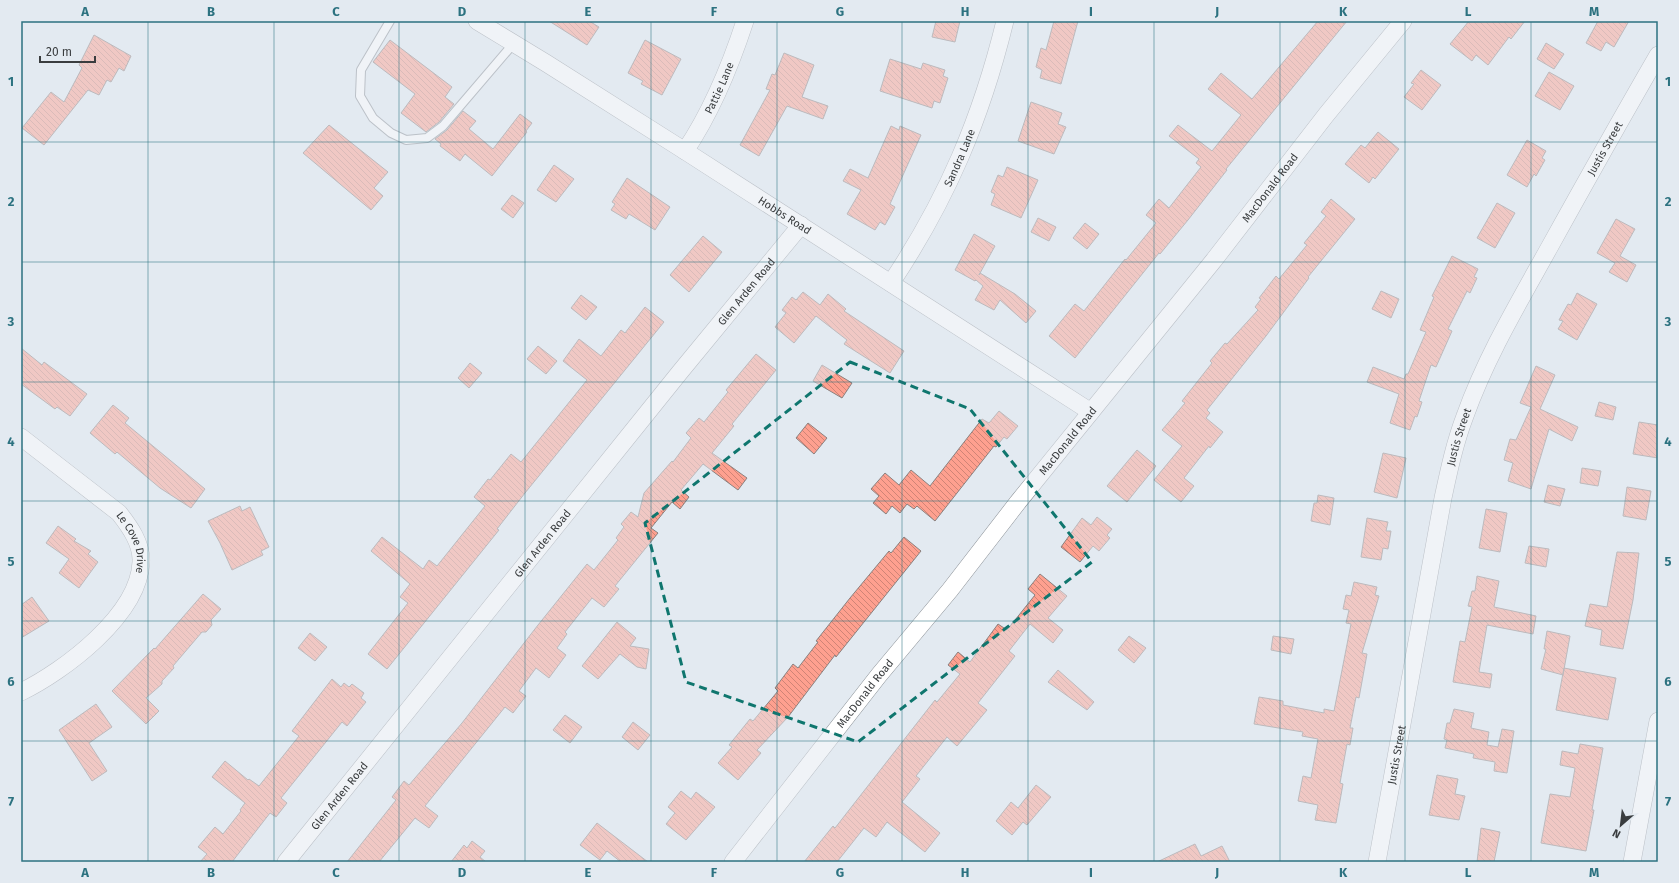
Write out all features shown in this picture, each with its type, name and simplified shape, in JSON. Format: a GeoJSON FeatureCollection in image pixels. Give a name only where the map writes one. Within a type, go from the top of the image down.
{"type":"FeatureCollection","features":[{"type":"Feature","properties":{"kind":"street","name":"Hobbs Road"},"geometry":{"type":"LineString","coordinates":[[477,21],[685,151],[1091,412]]}},
{"type":"Feature","properties":{"kind":"street","name":"Pattie Lane"},"geometry":{"type":"LineString","coordinates":[[685,151],[713,103],[734,55],[745,21]]}},
{"type":"Feature","properties":{"kind":"street","name":"Sandra Lane"},"geometry":{"type":"LineString","coordinates":[[891,284],[932,217],[957,168],[974,126],[992,70],[1005,21]]}},
{"type":"Feature","properties":{"kind":"street","name":"MacDonald Road"},"geometry":{"type":"LineString","coordinates":[[733,862],[879,675],[950,590],[1018,502],[1214,260],[1326,114],[1403,21]]}},
{"type":"Feature","properties":{"kind":"street","name":"Justis Street"},"geometry":{"type":"LineString","coordinates":[[1377,862],[1443,498],[1454,452],[1465,416],[1482,373],[1513,314],[1605,145],[1658,55]]}},
{"type":"Feature","properties":{"kind":"street","name":"Glen Arden Road"},"geometry":{"type":"LineString","coordinates":[[286,862],[680,372],[801,225]]}},
{"type":"Feature","properties":{"kind":"street","name":"Le Cove Drive"},"geometry":{"type":"LineString","coordinates":[[21,437],[119,513],[130,528],[138,544],[141,562],[135,590],[118,616],[94,642],[68,664],[39,683],[21,692]]}},
{"type":"Feature","properties":{"kind":"street"},"geometry":{"type":"LineString","coordinates":[[1632,862],[1658,721]]}},
{"type":"Feature","properties":{"kind":"lane"},"geometry":{"type":"LineString","coordinates":[[390,21],[361,70],[360,96],[372,118],[391,133],[406,140],[427,138],[443,126],[514,43]]}},
{"type":"Feature","properties":{"kind":"highlighted area"},"geometry":{"type":"Polygon","coordinates":[[[850,362],[970,409],[1092,562],[858,742],[686,682],[645,523],[850,362]]]}},
{"type":"Feature","properties":{"kind":"building"},"geometry":{"type":"Polygon","coordinates":[[[549,21],[589,21],[599,27],[587,45],[549,21]]]}},
{"type":"Feature","properties":{"kind":"building"},"geometry":{"type":"Polygon","coordinates":[[[936,21],[960,21],[955,42],[932,37],[936,21]]]}},
{"type":"Feature","properties":{"kind":"building"},"geometry":{"type":"Polygon","coordinates":[[[1054,21],[1078,21],[1061,84],[1040,78],[1042,70],[1036,67],[1041,48],[1046,50],[1054,21]]]}},
{"type":"Feature","properties":{"kind":"building"},"geometry":{"type":"Polygon","coordinates":[[[1318,21],[1347,21],[1226,169],[1227,170],[1188,220],[1160,254],[1159,253],[1075,358],[1049,336],[1075,304],[1084,311],[1156,223],[1146,215],[1159,199],[1169,208],[1201,167],[1196,163],[1199,159],[1169,136],[1178,125],[1212,151],[1241,115],[1208,89],[1221,73],[1252,99],[1318,21]]]}},
{"type":"Feature","properties":{"kind":"building"},"geometry":{"type":"Polygon","coordinates":[[[1469,21],[1525,21],[1511,39],[1509,37],[1488,65],[1476,55],[1472,61],[1450,44],[1469,21]]]}},
{"type":"Feature","properties":{"kind":"building"},"geometry":{"type":"Polygon","coordinates":[[[1598,21],[1629,21],[1614,47],[1606,42],[1601,51],[1586,43],[1598,21]]]}},
{"type":"Feature","properties":{"kind":"building"},"geometry":{"type":"Polygon","coordinates":[[[94,35],[131,56],[124,71],[119,68],[111,82],[107,80],[99,95],[88,90],[44,145],[22,128],[51,92],[64,102],[82,68],[79,65],[94,35]]]}},
{"type":"Feature","properties":{"kind":"building"},"geometry":{"type":"Polygon","coordinates":[[[390,40],[452,87],[445,97],[454,104],[439,122],[426,132],[401,113],[415,94],[373,62],[390,40]]]}},
{"type":"Feature","properties":{"kind":"building"},"geometry":{"type":"Polygon","coordinates":[[[645,40],[681,59],[662,95],[641,84],[643,81],[628,73],[645,40]]]}},
{"type":"Feature","properties":{"kind":"building"},"geometry":{"type":"Polygon","coordinates":[[[1546,43],[1564,54],[1554,69],[1537,59],[1546,43]]]}},
{"type":"Feature","properties":{"kind":"building"},"geometry":{"type":"Polygon","coordinates":[[[784,53],[814,65],[802,97],[828,106],[823,119],[787,106],[759,156],[740,145],[770,90],[766,89],[772,74],[775,75],[784,53]]]}},
{"type":"Feature","properties":{"kind":"building"},"geometry":{"type":"Polygon","coordinates":[[[890,59],[921,69],[923,63],[945,70],[943,76],[948,78],[940,103],[934,101],[932,108],[880,91],[890,59]]]}},
{"type":"Feature","properties":{"kind":"building"},"geometry":{"type":"Polygon","coordinates":[[[1421,70],[1441,85],[1422,110],[1404,97],[1414,84],[1411,83],[1421,70]]]}},
{"type":"Feature","properties":{"kind":"building"},"geometry":{"type":"Polygon","coordinates":[[[1549,72],[1574,86],[1560,110],[1535,96],[1549,72]]]}},
{"type":"Feature","properties":{"kind":"building"},"geometry":{"type":"Polygon","coordinates":[[[1031,102],[1062,113],[1058,124],[1066,127],[1054,154],[1018,141],[1031,102]]]}},
{"type":"Feature","properties":{"kind":"building"},"geometry":{"type":"Polygon","coordinates":[[[463,111],[476,121],[469,129],[493,149],[520,114],[532,123],[526,131],[527,132],[492,176],[465,154],[460,161],[440,146],[441,144],[435,139],[447,130],[463,111]]]}},
{"type":"Feature","properties":{"kind":"building"},"geometry":{"type":"Polygon","coordinates":[[[329,125],[388,172],[374,188],[383,196],[371,210],[303,153],[329,125]]]}},
{"type":"Feature","properties":{"kind":"building"},"geometry":{"type":"Polygon","coordinates":[[[891,126],[899,130],[900,126],[921,135],[890,204],[895,207],[885,225],[880,222],[875,230],[847,214],[861,190],[843,181],[850,169],[868,178],[891,126]]]}},
{"type":"Feature","properties":{"kind":"building"},"geometry":{"type":"Polygon","coordinates":[[[1378,132],[1399,149],[1375,179],[1373,177],[1369,183],[1345,164],[1361,145],[1365,148],[1378,132]]]}},
{"type":"Feature","properties":{"kind":"building"},"geometry":{"type":"Polygon","coordinates":[[[1527,140],[1546,151],[1542,158],[1545,160],[1536,176],[1534,174],[1527,187],[1507,175],[1527,140]]]}},
{"type":"Feature","properties":{"kind":"building"},"geometry":{"type":"Polygon","coordinates":[[[554,165],[574,179],[556,202],[537,190],[554,165]]]}},
{"type":"Feature","properties":{"kind":"building"},"geometry":{"type":"Polygon","coordinates":[[[1007,167],[1038,180],[1021,218],[991,205],[995,194],[991,192],[998,175],[1003,177],[1007,167]]]}},
{"type":"Feature","properties":{"kind":"building"},"geometry":{"type":"Polygon","coordinates":[[[627,178],[670,207],[655,230],[629,214],[626,219],[611,210],[615,204],[612,202],[627,178]]]}},
{"type":"Feature","properties":{"kind":"building"},"geometry":{"type":"Polygon","coordinates":[[[512,195],[524,203],[513,218],[501,209],[512,195]]]}},
{"type":"Feature","properties":{"kind":"building"},"geometry":{"type":"Polygon","coordinates":[[[1331,199],[1355,219],[1308,277],[1309,278],[1266,336],[1207,410],[1210,413],[1206,418],[1223,432],[1210,448],[1209,446],[1184,478],[1194,486],[1181,502],[1154,480],[1182,446],[1162,430],[1185,403],[1182,401],[1212,363],[1210,361],[1225,343],[1227,344],[1258,310],[1255,307],[1261,299],[1259,298],[1276,276],[1279,279],[1307,245],[1304,243],[1326,216],[1321,212],[1331,199]]]}},
{"type":"Feature","properties":{"kind":"building"},"geometry":{"type":"Polygon","coordinates":[[[1497,203],[1515,213],[1495,248],[1477,238],[1497,203]]]}},
{"type":"Feature","properties":{"kind":"building"},"geometry":{"type":"Polygon","coordinates":[[[1038,218],[1056,227],[1049,241],[1031,232],[1038,218]]]}},
{"type":"Feature","properties":{"kind":"building"},"geometry":{"type":"Polygon","coordinates":[[[1616,219],[1635,229],[1620,256],[1636,265],[1627,282],[1609,272],[1615,263],[1597,253],[1616,219]]]}},
{"type":"Feature","properties":{"kind":"building"},"geometry":{"type":"Polygon","coordinates":[[[1085,223],[1099,234],[1087,249],[1073,238],[1085,223]]]}},
{"type":"Feature","properties":{"kind":"building"},"geometry":{"type":"Polygon","coordinates":[[[974,234],[995,246],[980,273],[1015,294],[1036,311],[1026,323],[1000,300],[994,310],[975,300],[983,286],[976,280],[975,281],[955,270],[974,234]]]}},
{"type":"Feature","properties":{"kind":"building"},"geometry":{"type":"Polygon","coordinates":[[[703,236],[722,252],[689,292],[670,275],[703,236]]]}},
{"type":"Feature","properties":{"kind":"building"},"geometry":{"type":"Polygon","coordinates":[[[1452,256],[1478,269],[1474,277],[1477,278],[1470,293],[1467,291],[1448,329],[1452,331],[1436,367],[1431,365],[1419,401],[1422,402],[1417,417],[1415,416],[1410,430],[1390,423],[1399,394],[1367,382],[1373,367],[1404,379],[1406,374],[1408,374],[1426,332],[1420,330],[1434,297],[1432,296],[1452,256]]]}},
{"type":"Feature","properties":{"kind":"building"},"geometry":{"type":"Polygon","coordinates":[[[1381,291],[1399,299],[1391,318],[1372,309],[1381,291]]]}},
{"type":"Feature","properties":{"kind":"building"},"geometry":{"type":"Polygon","coordinates":[[[803,292],[820,305],[828,294],[846,309],[844,311],[904,351],[890,373],[844,344],[847,340],[816,316],[794,343],[775,327],[786,313],[782,310],[792,297],[796,300],[803,292]]]}},
{"type":"Feature","properties":{"kind":"building"},"geometry":{"type":"Polygon","coordinates":[[[1577,293],[1597,304],[1577,340],[1558,329],[1563,321],[1559,320],[1568,304],[1571,305],[1577,293]]]}},
{"type":"Feature","properties":{"kind":"building"},"geometry":{"type":"Polygon","coordinates":[[[581,295],[597,307],[586,320],[571,308],[581,295]]]}},
{"type":"Feature","properties":{"kind":"building"},"geometry":{"type":"Polygon","coordinates":[[[645,307],[664,322],[525,493],[497,529],[499,530],[387,669],[368,654],[408,603],[400,597],[410,584],[371,551],[382,537],[423,569],[429,560],[437,566],[485,506],[474,497],[488,479],[490,480],[511,454],[521,462],[587,380],[563,361],[579,339],[601,356],[621,330],[625,333],[645,307]]]}},
{"type":"Feature","properties":{"kind":"building"},"geometry":{"type":"Polygon","coordinates":[[[538,346],[557,361],[546,374],[527,359],[538,346]]]}},
{"type":"Feature","properties":{"kind":"building"},"geometry":{"type":"Polygon","coordinates":[[[21,348],[42,365],[44,362],[87,394],[70,416],[57,407],[55,409],[21,384],[21,348]]]}},
{"type":"Feature","properties":{"kind":"building"},"geometry":{"type":"Polygon","coordinates":[[[756,354],[776,370],[732,424],[734,426],[712,453],[747,478],[738,490],[703,464],[681,490],[689,497],[680,509],[672,502],[651,528],[658,533],[615,586],[619,589],[604,607],[592,598],[565,632],[567,634],[557,648],[566,655],[549,678],[536,668],[519,691],[526,696],[513,713],[505,707],[425,806],[438,816],[429,828],[415,818],[379,862],[347,862],[396,800],[392,797],[404,781],[409,785],[462,723],[587,564],[594,570],[618,540],[616,538],[624,527],[621,524],[631,512],[638,517],[644,493],[672,461],[673,462],[691,438],[686,433],[699,418],[704,422],[728,392],[726,390],[756,354]]]}},
{"type":"Feature","properties":{"kind":"building"},"geometry":{"type":"Polygon","coordinates":[[[470,363],[482,373],[469,388],[458,378],[470,363]]]}},
{"type":"Feature","properties":{"kind":"building"},"geometry":{"type":"Polygon","coordinates":[[[822,365],[852,383],[842,398],[813,381],[822,365]]]}},
{"type":"Feature","properties":{"kind":"building"},"geometry":{"type":"Polygon","coordinates":[[[1536,366],[1555,375],[1540,409],[1578,427],[1572,441],[1549,429],[1531,489],[1508,481],[1513,463],[1504,460],[1510,439],[1516,440],[1531,407],[1520,403],[1536,366]]]}},
{"type":"Feature","properties":{"kind":"building"},"geometry":{"type":"Polygon","coordinates":[[[1599,402],[1616,407],[1613,420],[1595,416],[1599,402]]]}},
{"type":"Feature","properties":{"kind":"building"},"geometry":{"type":"Polygon","coordinates":[[[113,405],[129,418],[125,423],[205,489],[191,508],[160,488],[117,452],[115,454],[90,433],[113,405]]]}},
{"type":"Feature","properties":{"kind":"building"},"geometry":{"type":"Polygon","coordinates":[[[999,411],[1018,426],[1007,439],[1004,437],[996,447],[994,446],[935,521],[917,506],[914,509],[907,504],[900,513],[892,506],[886,514],[873,503],[879,496],[871,489],[885,473],[899,485],[911,470],[930,486],[982,419],[989,423],[999,411]]]}},
{"type":"Feature","properties":{"kind":"building"},"geometry":{"type":"Polygon","coordinates":[[[1639,422],[1658,425],[1658,458],[1633,454],[1639,422]]]}},
{"type":"Feature","properties":{"kind":"building"},"geometry":{"type":"Polygon","coordinates":[[[808,423],[827,438],[814,454],[796,438],[808,423]]]}},
{"type":"Feature","properties":{"kind":"building"},"geometry":{"type":"Polygon","coordinates":[[[1137,450],[1156,466],[1127,502],[1107,486],[1137,450]]]}},
{"type":"Feature","properties":{"kind":"building"},"geometry":{"type":"Polygon","coordinates":[[[1383,453],[1406,458],[1397,498],[1374,492],[1383,453]]]}},
{"type":"Feature","properties":{"kind":"building"},"geometry":{"type":"Polygon","coordinates":[[[1582,468],[1601,471],[1598,486],[1580,483],[1582,468]]]}},
{"type":"Feature","properties":{"kind":"building"},"geometry":{"type":"Polygon","coordinates":[[[1548,485],[1565,489],[1560,506],[1544,502],[1548,485]]]}},
{"type":"Feature","properties":{"kind":"building"},"geometry":{"type":"Polygon","coordinates":[[[1627,487],[1651,491],[1646,520],[1623,516],[1627,487]]]}},
{"type":"Feature","properties":{"kind":"building"},"geometry":{"type":"Polygon","coordinates":[[[1318,495],[1334,498],[1330,525],[1311,521],[1314,503],[1317,503],[1318,495]]]}},
{"type":"Feature","properties":{"kind":"building"},"geometry":{"type":"Polygon","coordinates":[[[240,506],[242,511],[250,507],[269,547],[261,551],[263,555],[232,570],[208,521],[240,506]]]}},
{"type":"Feature","properties":{"kind":"building"},"geometry":{"type":"Polygon","coordinates":[[[1486,509],[1507,513],[1500,552],[1479,548],[1486,509]]]}},
{"type":"Feature","properties":{"kind":"building"},"geometry":{"type":"Polygon","coordinates":[[[1097,517],[1112,529],[1107,535],[1110,538],[1099,551],[1093,546],[1080,562],[1061,547],[1082,518],[1091,525],[1097,517]]]}},
{"type":"Feature","properties":{"kind":"building"},"geometry":{"type":"Polygon","coordinates":[[[1367,518],[1388,522],[1386,531],[1391,531],[1388,549],[1383,548],[1381,560],[1361,557],[1367,518]]]}},
{"type":"Feature","properties":{"kind":"building"},"geometry":{"type":"Polygon","coordinates":[[[58,526],[76,539],[74,541],[91,551],[88,554],[98,562],[79,588],[59,573],[69,559],[46,543],[58,526]]]}},
{"type":"Feature","properties":{"kind":"building"},"geometry":{"type":"Polygon","coordinates":[[[904,537],[921,551],[836,657],[835,655],[788,717],[757,750],[761,753],[738,780],[718,763],[732,747],[729,745],[750,719],[753,721],[778,691],[775,688],[793,664],[798,668],[818,642],[816,641],[850,598],[889,551],[891,553],[904,537]]]}},
{"type":"Feature","properties":{"kind":"building"},"geometry":{"type":"Polygon","coordinates":[[[1529,546],[1549,549],[1546,567],[1525,563],[1529,546]]]}},
{"type":"Feature","properties":{"kind":"building"},"geometry":{"type":"Polygon","coordinates":[[[1617,552],[1639,553],[1633,600],[1623,649],[1600,645],[1602,630],[1585,626],[1590,604],[1607,607],[1617,552]]]}},
{"type":"Feature","properties":{"kind":"building"},"geometry":{"type":"Polygon","coordinates":[[[1040,574],[1067,596],[1048,618],[1063,630],[1053,643],[1030,624],[1009,651],[1015,656],[978,703],[987,710],[957,746],[947,737],[916,776],[920,779],[902,802],[940,833],[925,852],[887,822],[876,837],[864,828],[837,862],[804,862],[833,826],[835,828],[935,700],[937,702],[960,674],[948,665],[958,652],[970,662],[998,624],[1007,630],[1035,595],[1028,589],[1040,574]]]}},
{"type":"Feature","properties":{"kind":"building"},"geometry":{"type":"Polygon","coordinates":[[[1477,576],[1499,581],[1494,607],[1536,616],[1533,634],[1487,625],[1479,672],[1492,674],[1490,688],[1453,682],[1460,641],[1465,642],[1472,607],[1468,606],[1472,591],[1475,591],[1477,576]]]}},
{"type":"Feature","properties":{"kind":"building"},"geometry":{"type":"Polygon","coordinates":[[[1354,582],[1377,587],[1375,595],[1379,596],[1362,653],[1367,654],[1359,698],[1356,697],[1350,728],[1353,728],[1350,745],[1347,744],[1340,783],[1343,784],[1336,823],[1315,820],[1318,805],[1298,801],[1303,776],[1311,778],[1318,739],[1302,736],[1303,732],[1254,724],[1259,697],[1283,701],[1283,705],[1324,713],[1324,709],[1334,711],[1351,624],[1346,623],[1349,610],[1343,609],[1346,595],[1351,596],[1354,582]]]}},
{"type":"Feature","properties":{"kind":"building"},"geometry":{"type":"Polygon","coordinates":[[[203,594],[221,609],[211,620],[212,625],[206,632],[202,632],[173,666],[174,668],[162,681],[162,684],[146,698],[159,711],[146,724],[112,691],[154,648],[155,649],[203,594]]]}},
{"type":"Feature","properties":{"kind":"building"},"geometry":{"type":"Polygon","coordinates":[[[32,597],[49,621],[21,638],[21,605],[32,597]]]}},
{"type":"Feature","properties":{"kind":"building"},"geometry":{"type":"Polygon","coordinates":[[[617,622],[636,638],[630,646],[649,649],[646,669],[637,667],[620,654],[598,679],[582,666],[617,622]]]}},
{"type":"Feature","properties":{"kind":"building"},"geometry":{"type":"Polygon","coordinates":[[[1547,631],[1570,636],[1563,675],[1541,669],[1546,649],[1544,649],[1547,631]]]}},
{"type":"Feature","properties":{"kind":"building"},"geometry":{"type":"Polygon","coordinates":[[[310,633],[327,647],[315,661],[298,648],[310,633]]]}},
{"type":"Feature","properties":{"kind":"building"},"geometry":{"type":"Polygon","coordinates":[[[1129,636],[1146,648],[1134,663],[1118,650],[1129,636]]]}},
{"type":"Feature","properties":{"kind":"building"},"geometry":{"type":"Polygon","coordinates":[[[1273,636],[1294,639],[1291,654],[1271,650],[1273,636]]]}},
{"type":"Feature","properties":{"kind":"building"},"geometry":{"type":"Polygon","coordinates":[[[1564,668],[1616,678],[1608,720],[1556,710],[1564,668]]]}},
{"type":"Feature","properties":{"kind":"building"},"geometry":{"type":"Polygon","coordinates":[[[1058,670],[1094,702],[1087,710],[1048,682],[1058,670]]]}},
{"type":"Feature","properties":{"kind":"building"},"geometry":{"type":"Polygon","coordinates":[[[332,679],[341,687],[344,683],[349,687],[352,684],[364,693],[361,698],[366,702],[347,726],[342,722],[281,798],[287,803],[276,817],[270,813],[232,862],[200,862],[207,854],[198,847],[215,827],[223,834],[241,811],[240,810],[245,803],[212,777],[225,761],[248,780],[249,779],[259,786],[299,736],[292,731],[332,679]]]}},
{"type":"Feature","properties":{"kind":"building"},"geometry":{"type":"Polygon","coordinates":[[[96,704],[112,727],[89,743],[107,771],[92,781],[59,730],[96,704]]]}},
{"type":"Feature","properties":{"kind":"building"},"geometry":{"type":"Polygon","coordinates":[[[1454,709],[1474,713],[1471,728],[1489,732],[1487,745],[1498,747],[1502,729],[1514,731],[1507,773],[1494,771],[1495,762],[1473,758],[1474,754],[1445,748],[1447,740],[1444,739],[1447,723],[1450,723],[1454,709]]]}},
{"type":"Feature","properties":{"kind":"building"},"geometry":{"type":"Polygon","coordinates":[[[565,715],[582,727],[570,743],[553,730],[565,715]]]}},
{"type":"Feature","properties":{"kind":"building"},"geometry":{"type":"Polygon","coordinates":[[[633,722],[650,735],[638,750],[622,737],[633,722]]]}},
{"type":"Feature","properties":{"kind":"building"},"geometry":{"type":"Polygon","coordinates":[[[1580,744],[1603,748],[1592,810],[1594,810],[1586,851],[1541,843],[1550,794],[1570,797],[1575,768],[1560,765],[1562,751],[1578,754],[1580,744]]]}},
{"type":"Feature","properties":{"kind":"building"},"geometry":{"type":"Polygon","coordinates":[[[1437,775],[1458,779],[1455,794],[1465,796],[1459,820],[1429,815],[1437,775]]]}},
{"type":"Feature","properties":{"kind":"building"},"geometry":{"type":"Polygon","coordinates":[[[1036,785],[1051,797],[1027,825],[1023,822],[1012,835],[996,821],[1011,802],[1018,808],[1036,785]]]}},
{"type":"Feature","properties":{"kind":"building"},"geometry":{"type":"Polygon","coordinates":[[[681,791],[691,799],[696,792],[715,807],[686,840],[666,824],[675,813],[668,807],[681,791]]]}},
{"type":"Feature","properties":{"kind":"building"},"geometry":{"type":"Polygon","coordinates":[[[597,823],[648,862],[621,862],[607,851],[600,860],[580,845],[597,823]]]}},
{"type":"Feature","properties":{"kind":"building"},"geometry":{"type":"Polygon","coordinates":[[[1481,828],[1500,832],[1494,862],[1477,862],[1481,828]]]}},
{"type":"Feature","properties":{"kind":"building"},"geometry":{"type":"Polygon","coordinates":[[[472,841],[485,851],[480,857],[486,862],[451,862],[464,845],[467,848],[472,841]]]}},
{"type":"Feature","properties":{"kind":"building"},"geometry":{"type":"Polygon","coordinates":[[[1195,844],[1201,856],[1222,846],[1230,862],[1157,862],[1195,844]]]}}]}
